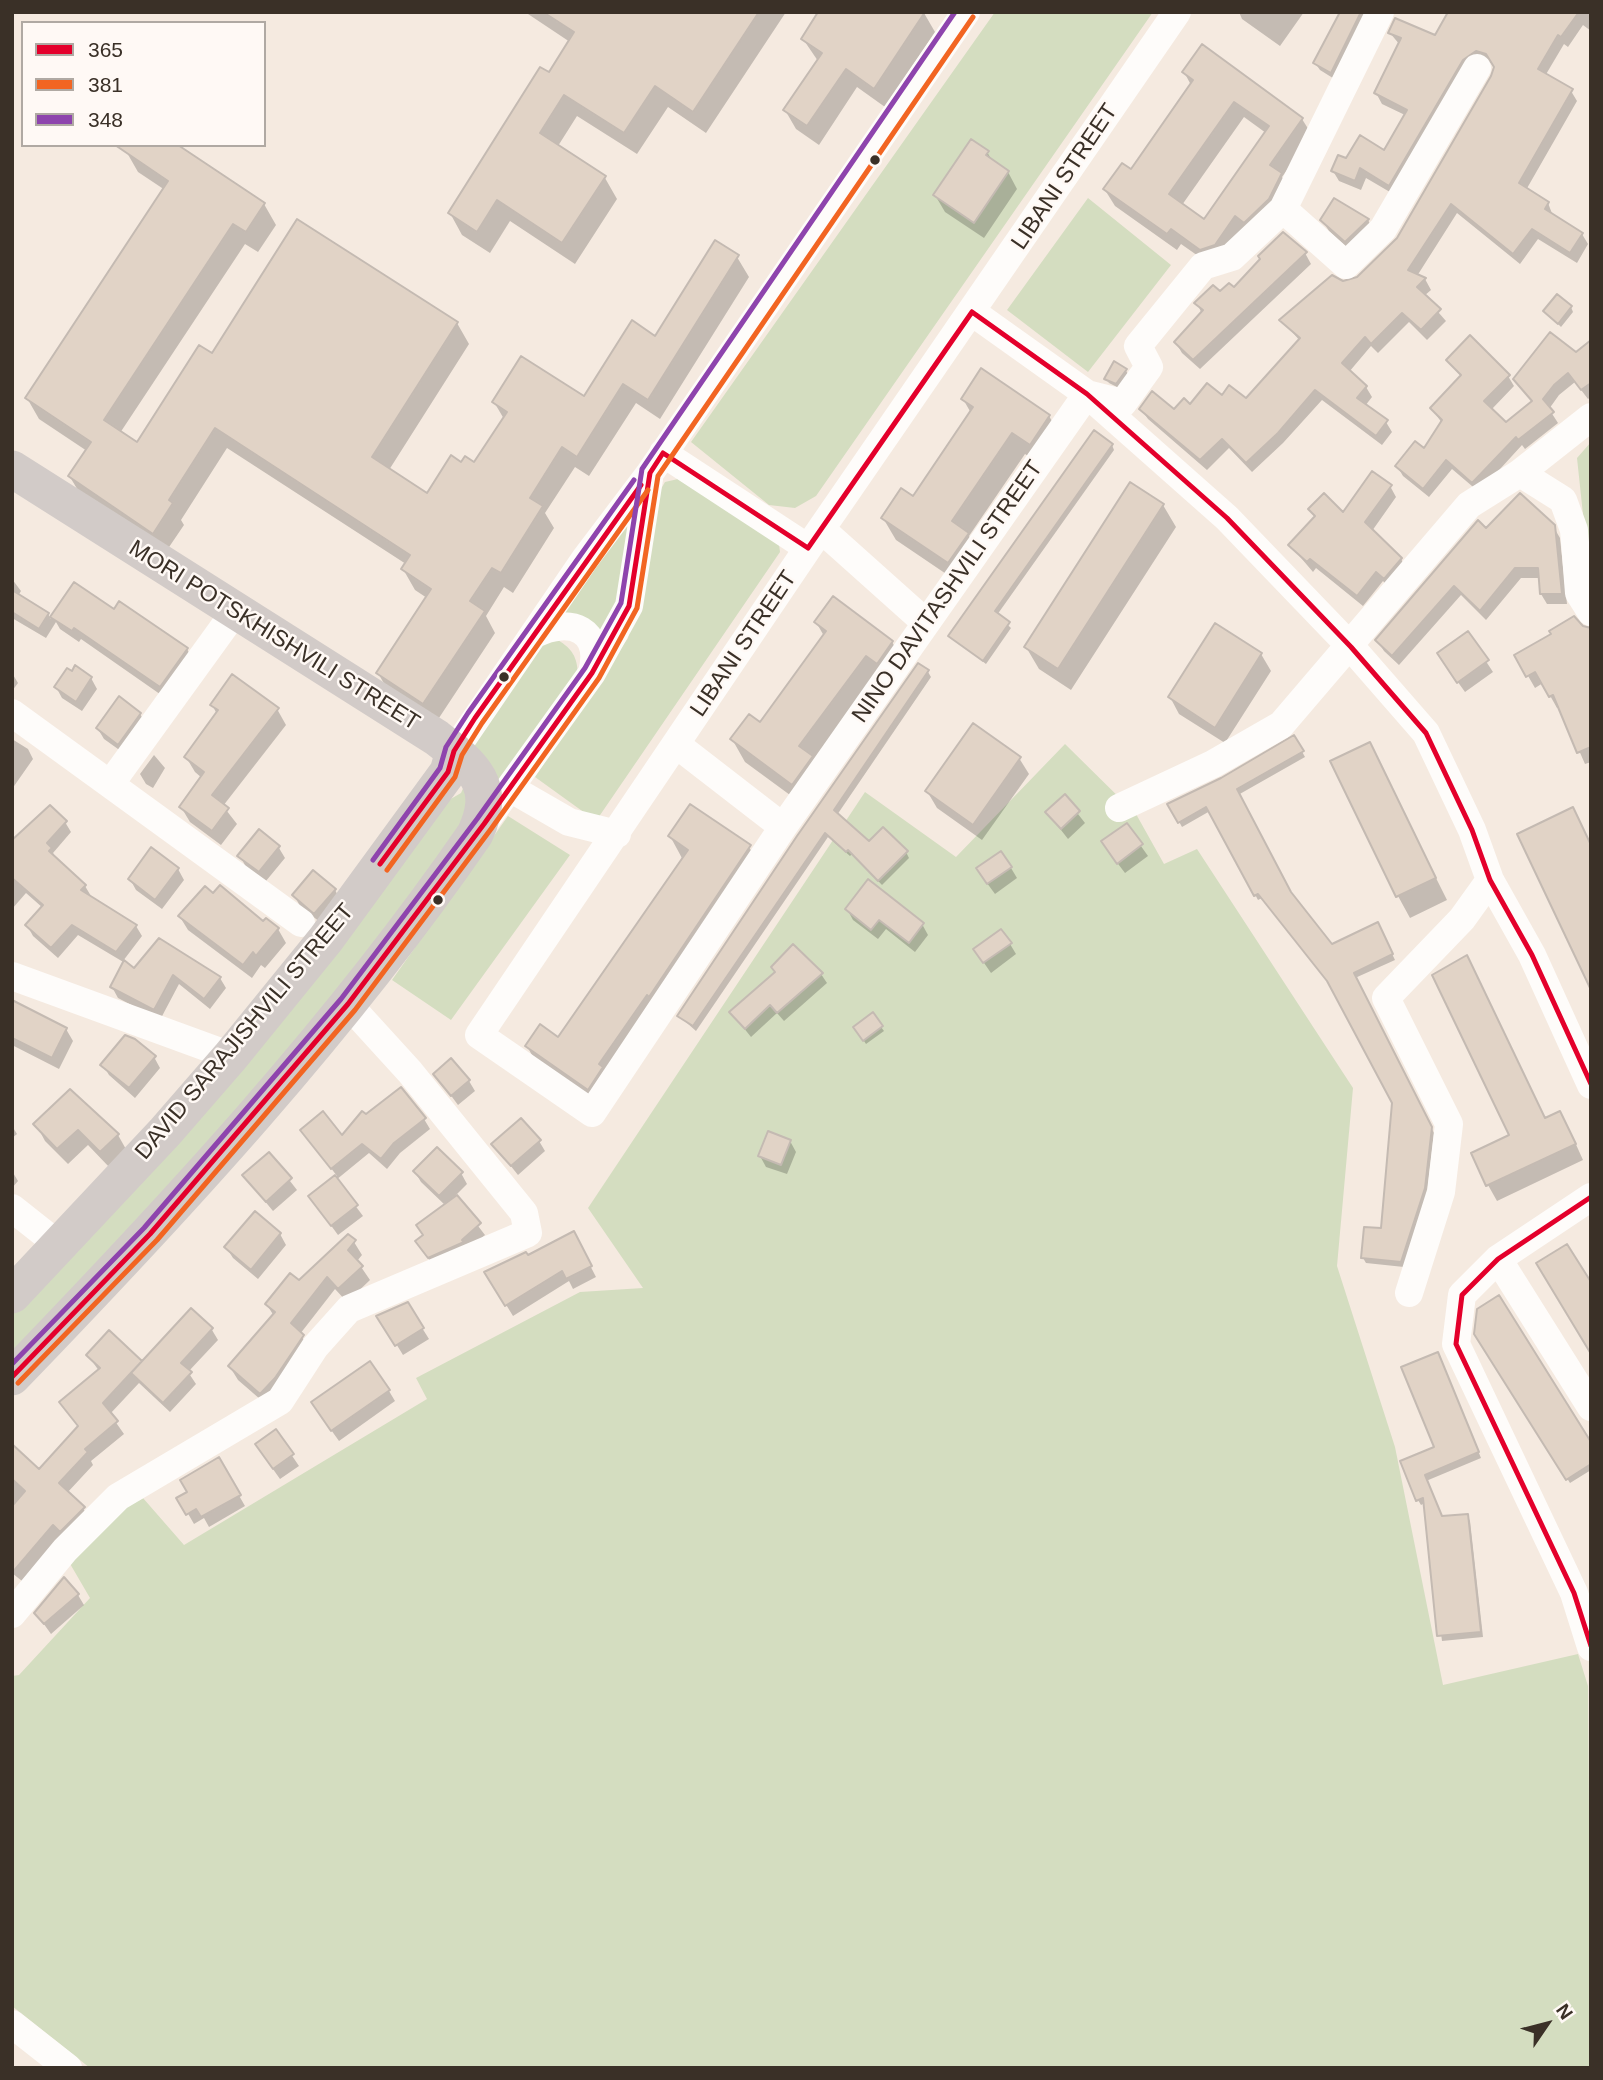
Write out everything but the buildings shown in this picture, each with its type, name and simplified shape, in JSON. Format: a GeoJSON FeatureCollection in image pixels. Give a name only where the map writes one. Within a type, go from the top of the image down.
{"type":"FeatureCollection","features":[{"type":"Feature","properties":{"kind":"main road","name":"MORI POTSKHISHVILI STREET"},"geometry":{"type":"LineString","coordinates":[[12,469],[468,762],[479,778],[485,797],[484,816],[475,834]]}},
{"type":"Feature","properties":{"kind":"main road","name":"DAVID SARAJISHVILI STREET"},"geometry":{"type":"LineString","coordinates":[[12,1295],[60,1246],[231,1056],[334,929],[448,772],[454,751]]}},
{"type":"Feature","properties":{"kind":"main road"},"geometry":{"type":"LineString","coordinates":[[12,1377],[150,1234],[348,1004],[475,834]]}},
{"type":"Feature","properties":{"kind":"street"},"geometry":{"type":"LineString","coordinates":[[454,751],[585,559],[657,463],[966,12]]}},
{"type":"Feature","properties":{"kind":"street","name":"LIBANI STREET"},"geometry":{"type":"LineString","coordinates":[[479,1035],[1177,12]]}},
{"type":"Feature","properties":{"kind":"street"},"geometry":{"type":"LineString","coordinates":[[1087,394],[1123,403],[1149,367],[1138,346],[1203,266],[1232,257],[1283,209],[1380,12]]}},
{"type":"Feature","properties":{"kind":"street"},"geometry":{"type":"LineString","coordinates":[[1283,209],[1346,265],[1383,229],[1477,68]]}},
{"type":"Feature","properties":{"kind":"street"},"geometry":{"type":"LineString","coordinates":[[972,312],[1087,394],[1227,518],[1351,648],[1426,733],[1472,830],[1490,880],[1532,956],[1591,1085]]}},
{"type":"Feature","properties":{"kind":"street","name":"NINO DAVITASHVILI STREET"},"geometry":{"type":"LineString","coordinates":[[479,1035],[592,1114],[783,827],[1087,394]]}},
{"type":"Feature","properties":{"kind":"street"},"geometry":{"type":"LineString","coordinates":[[1119,808],[1213,764],[1281,725],[1351,648],[1469,505],[1520,474],[1591,417]]}},
{"type":"Feature","properties":{"kind":"street"},"geometry":{"type":"LineString","coordinates":[[1563,439],[1591,434]]}},
{"type":"Feature","properties":{"kind":"street"},"geometry":{"type":"LineString","coordinates":[[657,463],[815,539],[926,622]]}},
{"type":"Feature","properties":{"kind":"street"},"geometry":{"type":"LineString","coordinates":[[475,834],[592,673],[629,606],[657,463]]}},
{"type":"Feature","properties":{"kind":"street"},"geometry":{"type":"LineString","coordinates":[[1520,474],[1563,500],[1574,530],[1578,593],[1591,612]]}},
{"type":"Feature","properties":{"kind":"street"},"geometry":{"type":"LineString","coordinates":[[111,783],[234,613]]}},
{"type":"Feature","properties":{"kind":"street"},"geometry":{"type":"LineString","coordinates":[[535,635],[551,626],[567,625],[582,631],[592,642],[596,658],[592,673]]}},
{"type":"Feature","properties":{"kind":"street"},"geometry":{"type":"LineString","coordinates":[[12,713],[301,923]]}},
{"type":"Feature","properties":{"kind":"street"},"geometry":{"type":"LineString","coordinates":[[677,745],[783,827]]}},
{"type":"Feature","properties":{"kind":"street"},"geometry":{"type":"LineString","coordinates":[[510,788],[569,822],[617,834]]}},
{"type":"Feature","properties":{"kind":"street"},"geometry":{"type":"LineString","coordinates":[[1409,1293],[1441,1192],[1449,1124],[1386,998],[1462,919],[1490,880]]}},
{"type":"Feature","properties":{"kind":"street"},"geometry":{"type":"LineString","coordinates":[[12,976],[231,1056]]}},
{"type":"Feature","properties":{"kind":"street"},"geometry":{"type":"LineString","coordinates":[[12,1614],[65,1550],[118,1497],[280,1401],[315,1348],[349,1309],[528,1233],[524,1213],[410,1072],[348,1004]]}},
{"type":"Feature","properties":{"kind":"street"},"geometry":{"type":"LineString","coordinates":[[1591,1197],[1498,1259],[1462,1295],[1456,1344],[1574,1593],[1591,1647]]}},
{"type":"Feature","properties":{"kind":"street"},"geometry":{"type":"LineString","coordinates":[[12,1208],[60,1246]]}},
{"type":"Feature","properties":{"kind":"street"},"geometry":{"type":"LineString","coordinates":[[1498,1259],[1591,1407]]}},
{"type":"Feature","properties":{"kind":"street"},"geometry":{"type":"LineString","coordinates":[[12,2024],[68,2068]]}},
{"type":"Feature","properties":{"kind":"green space"},"geometry":{"type":"Polygon","coordinates":[[[995,12],[1153,12],[816,496],[795,508],[769,505],[691,442],[995,12]]]}},
{"type":"Feature","properties":{"kind":"green space"},"geometry":{"type":"Polygon","coordinates":[[[1088,198],[1171,265],[1088,372],[1007,310],[1088,198]]]}},
{"type":"Feature","properties":{"kind":"green space"},"geometry":{"type":"Polygon","coordinates":[[[1591,442],[1591,590],[1577,458],[1591,442]]]}},
{"type":"Feature","properties":{"kind":"green space"},"geometry":{"type":"Polygon","coordinates":[[[678,479],[779,544],[780,552],[596,821],[535,777],[628,638],[653,503],[665,482],[678,479]]]}},
{"type":"Feature","properties":{"kind":"green space"},"geometry":{"type":"Polygon","coordinates":[[[640,493],[619,602],[597,644],[559,614],[640,493]]]}},
{"type":"Feature","properties":{"kind":"green space"},"geometry":{"type":"Polygon","coordinates":[[[558,640],[573,654],[578,674],[497,793],[468,743],[538,644],[558,640]]]}},
{"type":"Feature","properties":{"kind":"green space"},"geometry":{"type":"Polygon","coordinates":[[[1065,744],[1136,814],[1164,864],[1197,849],[1353,1088],[1337,1266],[1395,1447],[1443,1685],[1578,1654],[1588,1686],[1591,2068],[90,2068],[12,2006],[12,1676],[19,1675],[90,1598],[69,1562],[118,1512],[143,1498],[184,1545],[427,1399],[416,1378],[580,1292],[643,1288],[588,1208],[865,792],[956,857],[1065,744]]]}},
{"type":"Feature","properties":{"kind":"green space"},"geometry":{"type":"Polygon","coordinates":[[[465,784],[468,814],[371,954],[168,1202],[12,1357],[12,1311],[437,807],[461,793],[465,784]]]}},
{"type":"Feature","properties":{"kind":"green space"},"geometry":{"type":"Polygon","coordinates":[[[508,816],[570,855],[451,1020],[392,980],[508,816]]]}},
{"type":"Feature","properties":{"kind":"transit line","name":"348"},"geometry":{"type":"LineString","coordinates":[[12,1364],[144,1228],[341,999],[477,819],[585,668],[621,603],[642,469],[955,12]]}},
{"type":"Feature","properties":{"kind":"transit line","name":"381"},"geometry":{"type":"LineString","coordinates":[[18,1383],[157,1240],[355,1010],[491,829],[599,678],[637,608],[658,476],[973,17]]}},
{"type":"Feature","properties":{"kind":"transit line","name":"365"},"geometry":{"type":"LineString","coordinates":[[972,312],[1087,394],[1227,518],[1351,647],[1426,733],[1472,830],[1490,880],[1532,955],[1591,1084]]}},
{"type":"Feature","properties":{"kind":"transit line","name":"365"},"geometry":{"type":"LineString","coordinates":[[808,548],[972,312]]}},
{"type":"Feature","properties":{"kind":"transit line","name":"365"},"geometry":{"type":"LineString","coordinates":[[663,453],[808,548]]}},
{"type":"Feature","properties":{"kind":"transit line","name":"365"},"geometry":{"type":"LineString","coordinates":[[12,1377],[150,1234],[348,1004],[484,824],[592,673],[629,606],[650,473],[663,453]]}},
{"type":"Feature","properties":{"kind":"transit line","name":"348"},"geometry":{"type":"LineString","coordinates":[[373,860],[440,768],[446,747],[468,713],[634,480]]}},
{"type":"Feature","properties":{"kind":"transit line","name":"365"},"geometry":{"type":"LineString","coordinates":[[380,864],[448,772],[454,751],[475,718],[641,485]]}},
{"type":"Feature","properties":{"kind":"transit line","name":"381"},"geometry":{"type":"LineString","coordinates":[[387,870],[455,777],[462,755],[482,723],[648,490]]}},
{"type":"Feature","properties":{"kind":"transit line","name":"365"},"geometry":{"type":"LineString","coordinates":[[1591,1197],[1498,1259],[1462,1295],[1456,1344],[1574,1593],[1591,1646]]}}]}
